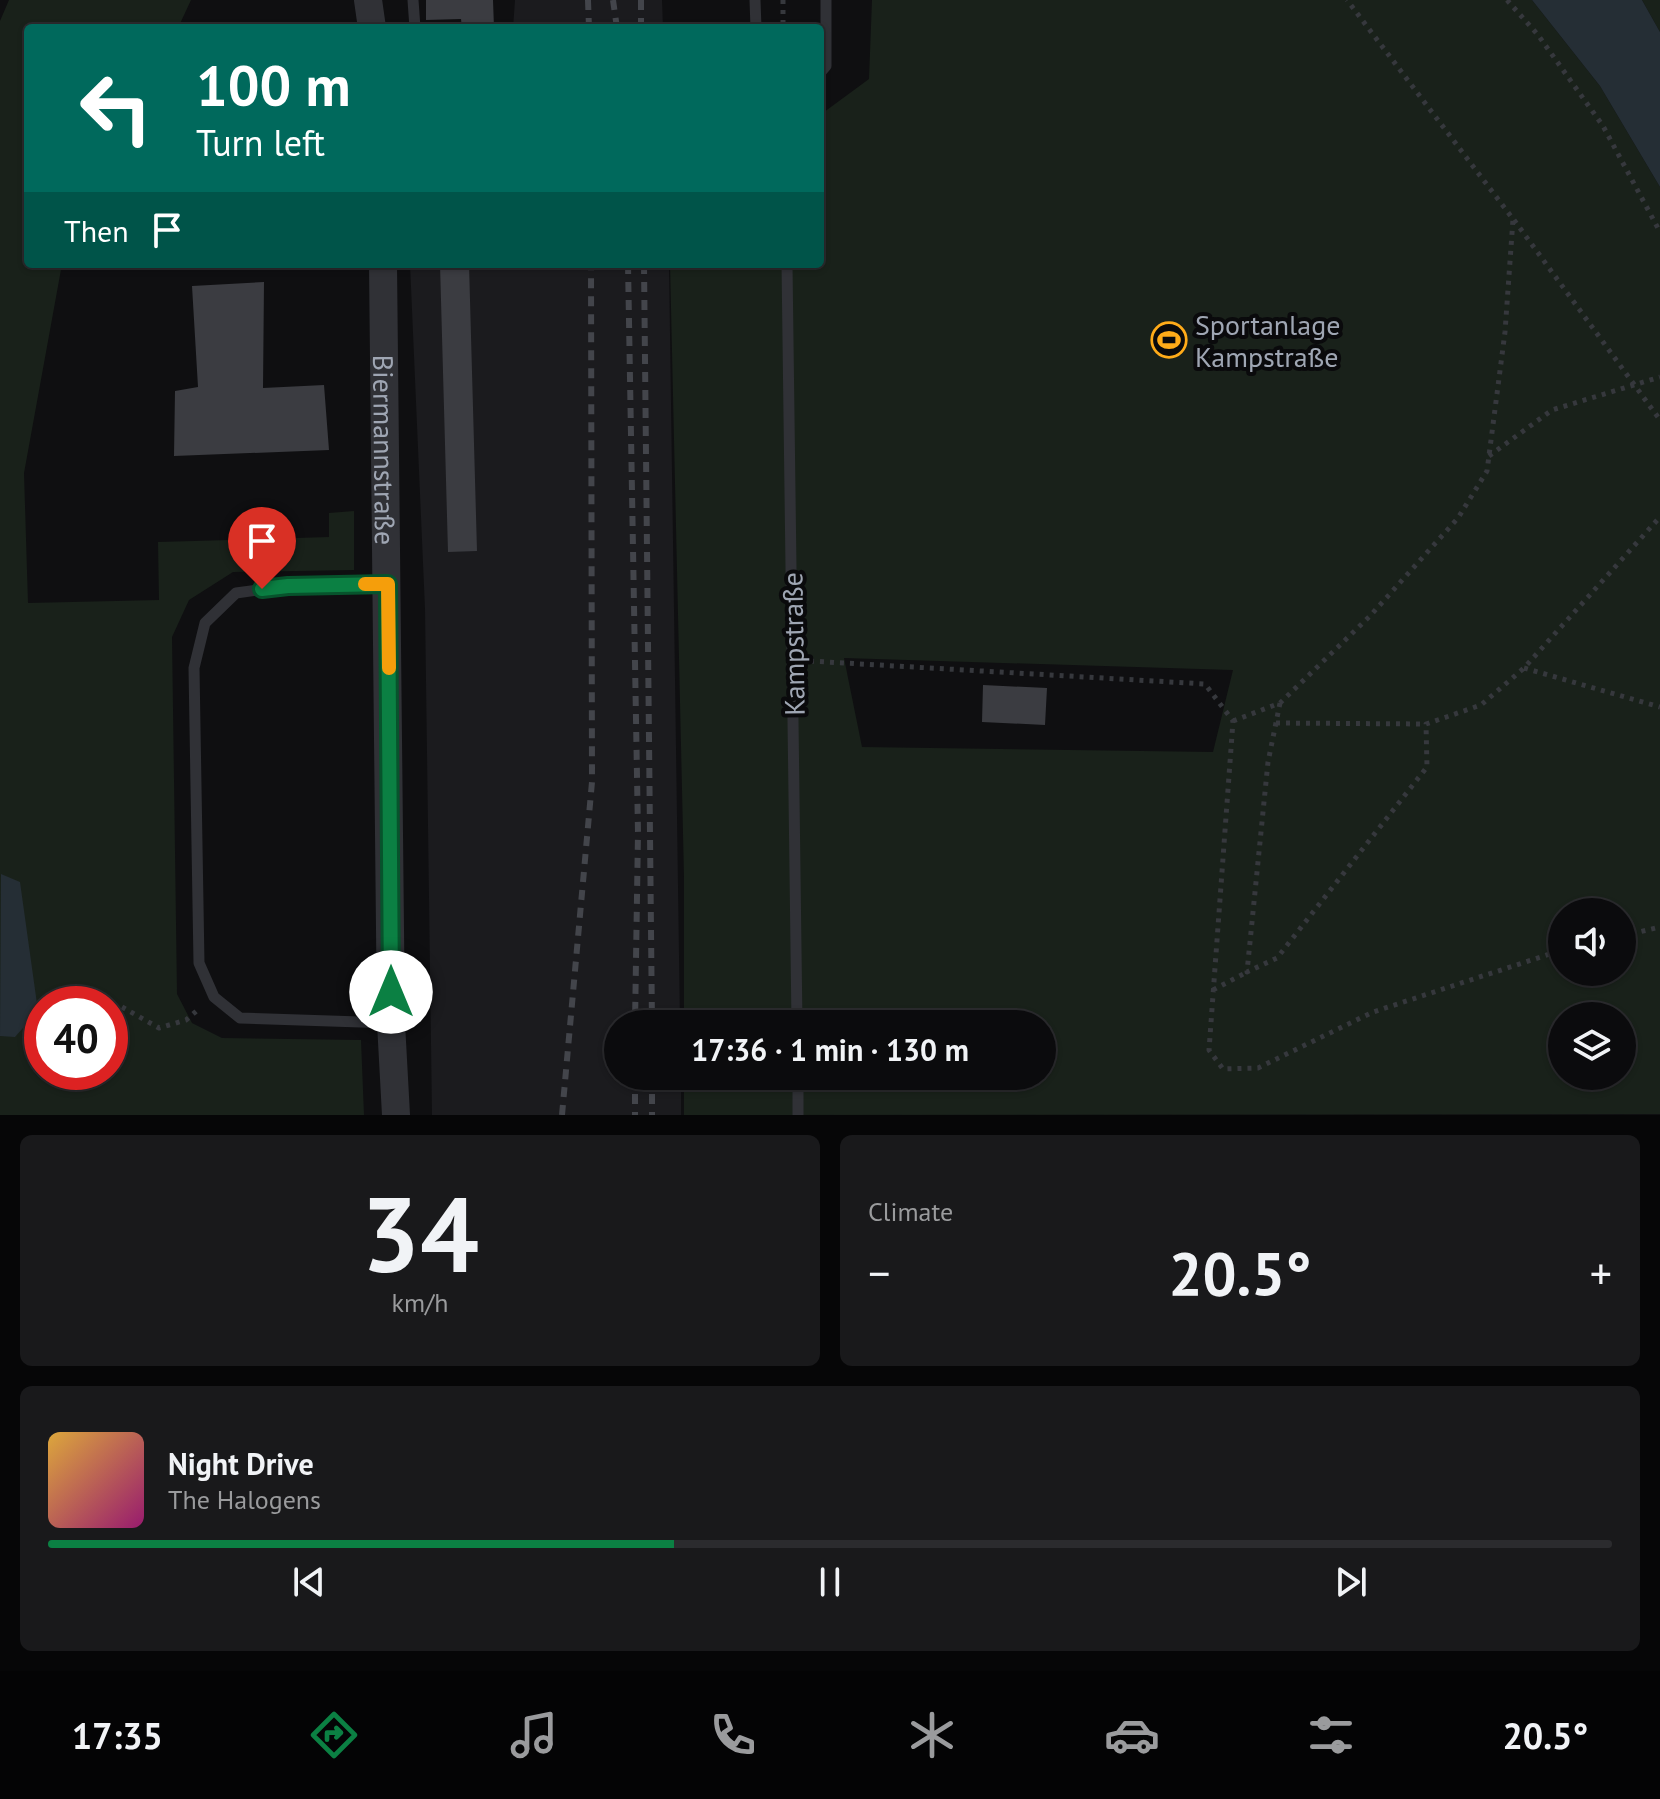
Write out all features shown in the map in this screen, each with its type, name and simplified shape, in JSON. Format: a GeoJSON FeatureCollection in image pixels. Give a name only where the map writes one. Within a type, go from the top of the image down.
{"type":"FeatureCollection","features":[{"type":"Feature","properties":{"kind":"street"},"geometry":{"type":"LineString","coordinates":[[368,0],[371,24]]}},
{"type":"Feature","properties":{"kind":"street","name":"Biermannstraße"},"geometry":{"type":"LineString","coordinates":[[383,268],[391,1023],[396,1115]]}},
{"type":"Feature","properties":{"kind":"lane"},"geometry":{"type":"LineString","coordinates":[[413,0],[415,24]]}},
{"type":"Feature","properties":{"kind":"lane"},"geometry":{"type":"LineString","coordinates":[[755,0],[756,24]]}},
{"type":"Feature","properties":{"kind":"lane"},"geometry":{"type":"LineString","coordinates":[[824,68],[826,0]]}},
{"type":"Feature","properties":{"kind":"lane","name":"Kampstraße"},"geometry":{"type":"LineString","coordinates":[[787,268],[797,1010]]}},
{"type":"Feature","properties":{"kind":"lane"},"geometry":{"type":"LineString","coordinates":[[388,584],[288,586],[236,593],[205,623],[194,668],[199,963],[214,997],[240,1018],[391,1023]]}},
{"type":"Feature","properties":{"kind":"lane"},"geometry":{"type":"LineString","coordinates":[[798,1090],[798,1115]]}},
{"type":"Feature","properties":{"kind":"path"},"geometry":{"type":"LineString","coordinates":[[783,0],[783,24]]}},
{"type":"Feature","properties":{"kind":"path"},"geometry":{"type":"LineString","coordinates":[[1347,0],[1660,420]]}},
{"type":"Feature","properties":{"kind":"path"},"geometry":{"type":"LineString","coordinates":[[1507,0],[1538,35],[1603,126],[1660,232]]}},
{"type":"Feature","properties":{"kind":"path"},"geometry":{"type":"LineString","coordinates":[[1233,721],[1280,703],[1370,616],[1458,518],[1487,471],[1505,332],[1513,219]]}},
{"type":"Feature","properties":{"kind":"path"},"geometry":{"type":"LineString","coordinates":[[1489,456],[1552,410],[1660,377]]}},
{"type":"Feature","properties":{"kind":"path"},"geometry":{"type":"LineString","coordinates":[[1276,723],[1426,724],[1481,705],[1524,668],[1660,517]]}},
{"type":"Feature","properties":{"kind":"path"},"geometry":{"type":"LineString","coordinates":[[793,660],[1205,684],[1233,721],[1209,1050],[1223,1069],[1258,1068],[1373,1012],[1548,955]]}},
{"type":"Feature","properties":{"kind":"path"},"geometry":{"type":"LineString","coordinates":[[1524,668],[1660,707]]}},
{"type":"Feature","properties":{"kind":"path"},"geometry":{"type":"LineString","coordinates":[[1247,972],[1268,762],[1280,703]]}},
{"type":"Feature","properties":{"kind":"path"},"geometry":{"type":"LineString","coordinates":[[1213,990],[1277,958],[1427,767],[1426,724]]}},
{"type":"Feature","properties":{"kind":"path"},"geometry":{"type":"LineString","coordinates":[[1636,933],[1660,927]]}},
{"type":"Feature","properties":{"kind":"path"},"geometry":{"type":"LineString","coordinates":[[128,1010],[159,1028],[186,1020],[214,997]]}},
{"type":"Feature","properties":{"kind":"shaded area"},"geometry":{"type":"Polygon","coordinates":[[[9,0],[191,0],[180,24],[24,24],[24,268],[61,268],[24,473],[28,603],[159,600],[158,542],[329,537],[329,513],[354,511],[354,570],[233,572],[189,600],[172,637],[177,994],[192,1023],[222,1038],[361,1040],[364,1115],[0,1115],[0,21],[9,0]]]}},
{"type":"Feature","properties":{"kind":"shaded area"},"geometry":{"type":"Polygon","coordinates":[[[515,0],[662,0],[663,24],[513,24],[515,0]]]}},
{"type":"Feature","properties":{"kind":"shaded area"},"geometry":{"type":"Polygon","coordinates":[[[872,0],[1532,0],[1600,86],[1660,187],[1660,1114],[684,1115],[684,1090],[1056,1090],[1056,1010],[684,1010],[684,877],[670,268],[824,268],[824,112],[869,79],[872,0]],[[844,658],[862,747],[1213,752],[1233,670],[844,658]]]}},
{"type":"Feature","properties":{"kind":"shaded area"},"geometry":{"type":"Polygon","coordinates":[[[1532,0],[1642,0],[1660,32],[1660,187],[1600,86],[1532,0]]]}},
{"type":"Feature","properties":{"kind":"shaded area"},"geometry":{"type":"Polygon","coordinates":[[[1642,0],[1660,0],[1660,32],[1642,0]]]}},
{"type":"Feature","properties":{"kind":"shaded area"},"geometry":{"type":"Polygon","coordinates":[[[410,268],[669,268],[680,1010],[604,1010],[604,1090],[681,1090],[681,1115],[432,1115],[425,609],[410,268]]]}},
{"type":"Feature","properties":{"kind":"shaded area"},"geometry":{"type":"Polygon","coordinates":[[[1,874],[20,882],[35,986],[24,986],[24,1027],[15,1037],[0,1036],[1,874]]]}},
{"type":"Feature","properties":{"kind":"building"},"geometry":{"type":"Polygon","coordinates":[[[426,0],[493,0],[494,24],[462,24],[461,19],[426,20],[426,0]]]}},
{"type":"Feature","properties":{"kind":"building"},"geometry":{"type":"Polygon","coordinates":[[[440,268],[469,268],[477,551],[448,552],[440,268]]]}},
{"type":"Feature","properties":{"kind":"building"},"geometry":{"type":"Polygon","coordinates":[[[264,282],[263,388],[324,385],[329,450],[174,456],[175,391],[198,387],[192,286],[264,282]]]}},
{"type":"Feature","properties":{"kind":"building"},"geometry":{"type":"Polygon","coordinates":[[[983,685],[1047,688],[1045,725],[982,722],[983,685]]]}},
{"type":"Feature","properties":{"kind":"railway"},"geometry":{"type":"LineString","coordinates":[[588,0],[589,24]]}},
{"type":"Feature","properties":{"kind":"railway"},"geometry":{"type":"LineString","coordinates":[[613,0],[616,24]]}},
{"type":"Feature","properties":{"kind":"railway"},"geometry":{"type":"LineString","coordinates":[[641,0],[641,24]]}},
{"type":"Feature","properties":{"kind":"railway"},"geometry":{"type":"LineString","coordinates":[[562,1115],[592,782],[591,268]]}},
{"type":"Feature","properties":{"kind":"railway"},"geometry":{"type":"LineString","coordinates":[[628,268],[638,833],[635,1010]]}},
{"type":"Feature","properties":{"kind":"railway"},"geometry":{"type":"LineString","coordinates":[[644,268],[652,1010]]}},
{"type":"Feature","properties":{"kind":"railway"},"geometry":{"type":"LineString","coordinates":[[635,1090],[635,1115]]}},
{"type":"Feature","properties":{"kind":"railway"},"geometry":{"type":"LineString","coordinates":[[652,1090],[652,1115]]}},
{"type":"Feature","properties":{"kind":"slow traffic"},"geometry":{"type":"LineString","coordinates":[[365,584],[388,584],[389,668]]}},
{"type":"Feature","properties":{"kind":"place","name":"Sportanlage Kampstraße"},"geometry":{"type":"Point","coordinates":[1169,340]}},
{"type":"Feature","properties":{"kind":"route"},"geometry":{"type":"LineString","coordinates":[[262,589],[388,584],[391,992]]}}]}
